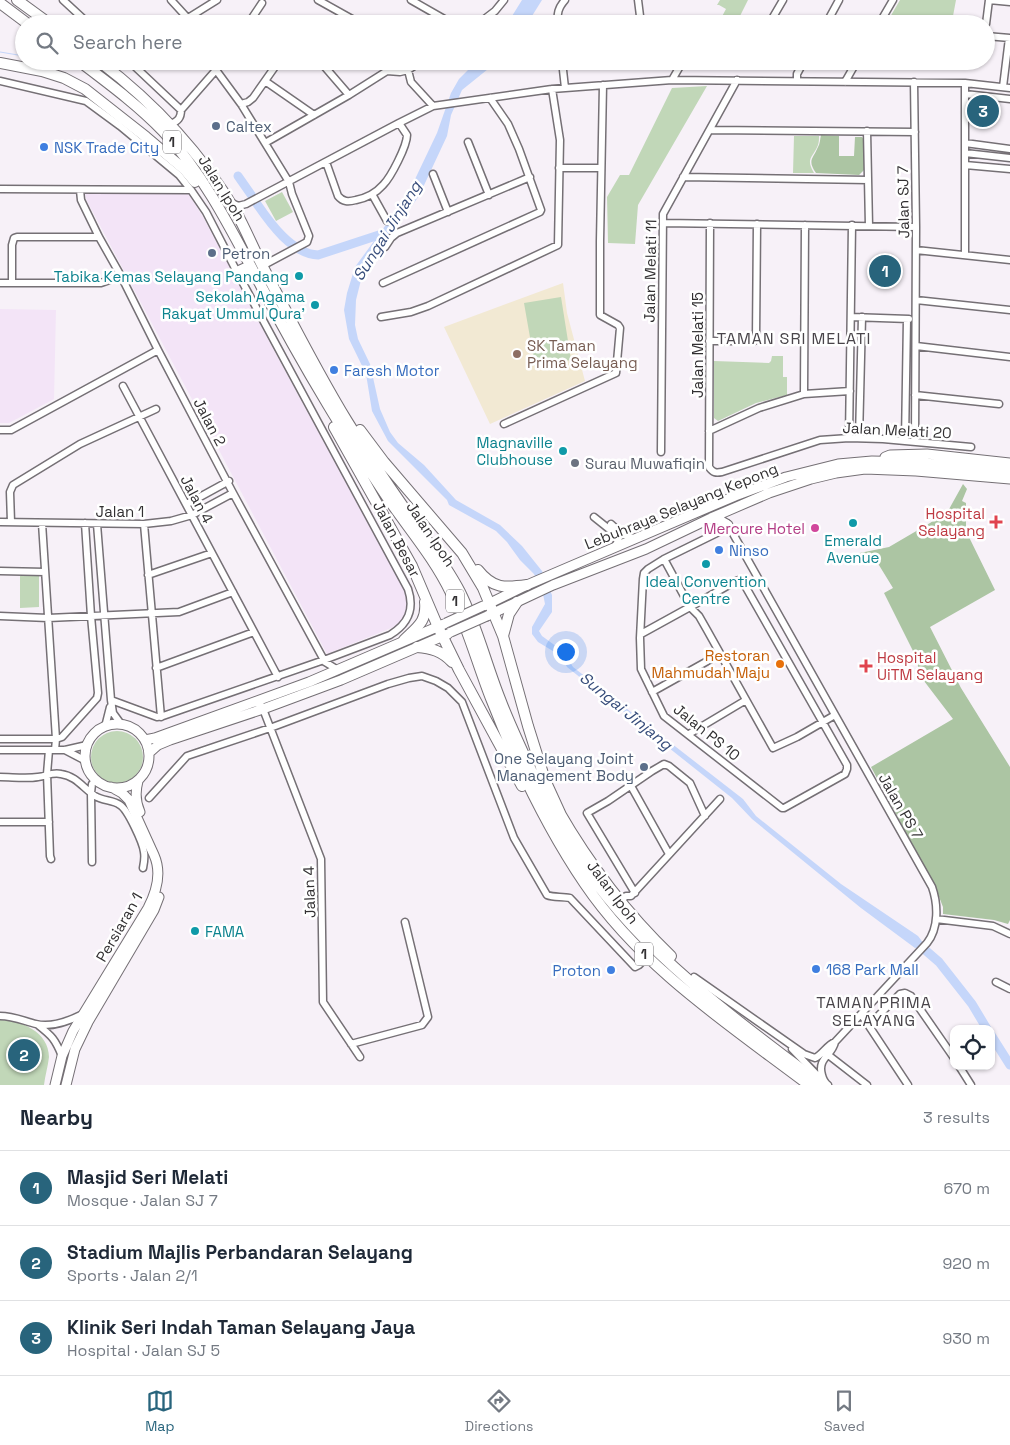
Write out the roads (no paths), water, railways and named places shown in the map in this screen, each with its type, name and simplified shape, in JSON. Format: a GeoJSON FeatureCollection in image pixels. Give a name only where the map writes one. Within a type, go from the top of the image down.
{"type":"FeatureCollection","features":[{"type":"Feature","properties":{"kind":"highway"},"geometry":{"type":"LineString","coordinates":[[17,0],[37,15]]}},
{"type":"Feature","properties":{"kind":"highway"},"geometry":{"type":"LineString","coordinates":[[25,0],[40,15]]}},
{"type":"Feature","properties":{"kind":"highway"},"geometry":{"type":"LineString","coordinates":[[0,3],[16,15]]}},
{"type":"Feature","properties":{"kind":"highway"},"geometry":{"type":"LineString","coordinates":[[0,63],[15,66]]}},
{"type":"Feature","properties":{"kind":"highway"},"geometry":{"type":"LineString","coordinates":[[37,70],[64,78],[85,89],[126,120],[190,176],[240,246]]}},
{"type":"Feature","properties":{"kind":"highway","name":"Jalan Ipoh"},"geometry":{"type":"LineString","coordinates":[[91,70],[121,93],[163,131],[192,168],[219,208],[287,335],[328,406],[449,588],[492,702],[525,778],[548,824],[586,886],[611,919],[647,957],[688,992],[808,1085]]}},
{"type":"Feature","properties":{"kind":"highway","name":"Jalan Ipoh"},"geometry":{"type":"LineString","coordinates":[[111,70],[171,124],[210,174],[240,220],[262,266],[330,391],[374,465],[450,574],[461,594],[500,700],[519,744],[556,820],[577,855],[606,895],[640,935],[673,967],[734,1017],[825,1084]]}},
{"type":"Feature","properties":{"kind":"highway"},"geometry":{"type":"LineString","coordinates":[[237,272],[250,266]]}},
{"type":"Feature","properties":{"kind":"highway"},"geometry":{"type":"LineString","coordinates":[[290,318],[363,434],[410,494],[462,553],[475,573],[488,609],[503,636],[537,758],[561,815]]}},
{"type":"Feature","properties":{"kind":"highway"},"geometry":{"type":"LineString","coordinates":[[287,335],[324,408],[412,566],[422,591],[445,630],[459,670],[536,810],[586,886]]}},
{"type":"Feature","properties":{"kind":"highway"},"geometry":{"type":"LineString","coordinates":[[462,553],[474,563],[485,578],[494,584],[529,590]]}},
{"type":"Feature","properties":{"kind":"highway"},"geometry":{"type":"LineString","coordinates":[[404,640],[418,628],[423,620],[425,604],[422,591]]}},
{"type":"Feature","properties":{"kind":"highway"},"geometry":{"type":"LineString","coordinates":[[503,636],[510,614],[517,602]]}},
{"type":"Feature","properties":{"kind":"highway"},"geometry":{"type":"LineString","coordinates":[[477,635],[520,734],[561,815],[593,865],[622,905],[666,951],[727,1005],[734,1017]]}},
{"type":"Feature","properties":{"kind":"highway"},"geometry":{"type":"LineString","coordinates":[[417,646],[442,652],[459,670]]}},
{"type":"Feature","properties":{"kind":"main road"},"geometry":{"type":"LineString","coordinates":[[872,461],[890,456],[927,454],[1010,463]]}},
{"type":"Feature","properties":{"kind":"main road","name":"Lebuhraya Selayang Kepong"},"geometry":{"type":"LineString","coordinates":[[488,609],[635,539],[726,500],[786,477],[838,464],[872,461],[914,462],[1010,471]]}},
{"type":"Feature","properties":{"kind":"main road","name":"Lebuhraya Selayang Kepong"},"geometry":{"type":"LineString","coordinates":[[550,581],[632,555],[769,493],[812,479],[865,469],[916,470],[1010,479]]}},
{"type":"Feature","properties":{"kind":"main road"},"geometry":{"type":"LineString","coordinates":[[722,514],[721,507],[726,500]]}},
{"type":"Feature","properties":{"kind":"main road"},"geometry":{"type":"LineString","coordinates":[[711,518],[718,519],[729,526]]}},
{"type":"Feature","properties":{"kind":"main road","name":"Lebuhraya Selayang Kepong"},"geometry":{"type":"LineString","coordinates":[[488,609],[517,602],[529,590]]}},
{"type":"Feature","properties":{"kind":"main road"},"geometry":{"type":"LineString","coordinates":[[149,753],[158,745],[170,740],[263,709],[341,680],[417,646],[488,609]]}},
{"type":"Feature","properties":{"kind":"main road"},"geometry":{"type":"LineString","coordinates":[[145,740],[254,703],[338,670],[404,640],[445,630]]}},
{"type":"Feature","properties":{"kind":"main road"},"geometry":{"type":"LineString","coordinates":[[121,724],[135,729],[145,740],[149,753],[149,763],[145,773],[138,781],[121,788],[111,787],[104,785],[92,774],[86,761],[87,745],[95,734],[105,727],[121,724]]}},
{"type":"Feature","properties":{"kind":"main road","name":"Persiaran 1"},"geometry":{"type":"LineString","coordinates":[[66,1085],[71,1061],[80,1038],[92,1014],[154,910],[160,893],[163,876],[162,859],[136,803],[135,792],[138,781]]}},
{"type":"Feature","properties":{"kind":"main road","name":"Persiaran 1"},"geometry":{"type":"LineString","coordinates":[[55,1085],[62,1056],[73,1031],[148,908],[159,873],[158,863],[129,800],[122,793],[111,787]]}},
{"type":"Feature","properties":{"kind":"street"},"geometry":{"type":"LineString","coordinates":[[63,0],[79,15]]}},
{"type":"Feature","properties":{"kind":"street"},"geometry":{"type":"LineString","coordinates":[[171,0],[185,15]]}},
{"type":"Feature","properties":{"kind":"street"},"geometry":{"type":"LineString","coordinates":[[193,15],[217,0]]}},
{"type":"Feature","properties":{"kind":"street"},"geometry":{"type":"LineString","coordinates":[[318,0],[345,15]]}},
{"type":"Feature","properties":{"kind":"street"},"geometry":{"type":"LineString","coordinates":[[411,0],[437,15]]}},
{"type":"Feature","properties":{"kind":"street"},"geometry":{"type":"LineString","coordinates":[[490,15],[503,0]]}},
{"type":"Feature","properties":{"kind":"street"},"geometry":{"type":"LineString","coordinates":[[557,15],[558,8],[565,0]]}},
{"type":"Feature","properties":{"kind":"street"},"geometry":{"type":"LineString","coordinates":[[638,0],[639,15]]}},
{"type":"Feature","properties":{"kind":"street"},"geometry":{"type":"LineString","coordinates":[[774,15],[783,0]]}},
{"type":"Feature","properties":{"kind":"street"},"geometry":{"type":"LineString","coordinates":[[831,15],[840,0]]}},
{"type":"Feature","properties":{"kind":"street"},"geometry":{"type":"LineString","coordinates":[[884,15],[893,0]]}},
{"type":"Feature","properties":{"kind":"street"},"geometry":{"type":"LineString","coordinates":[[987,15],[989,0],[1010,2]]}},
{"type":"Feature","properties":{"kind":"street"},"geometry":{"type":"LineString","coordinates":[[254,15],[262,3]]}},
{"type":"Feature","properties":{"kind":"street"},"geometry":{"type":"LineString","coordinates":[[229,202],[238,206],[246,204],[398,122],[433,106],[458,102],[552,89],[672,80],[965,83],[1007,88],[1010,38],[995,37]]}},
{"type":"Feature","properties":{"kind":"street"},"geometry":{"type":"LineString","coordinates":[[139,70],[181,110]]}},
{"type":"Feature","properties":{"kind":"street"},"geometry":{"type":"LineString","coordinates":[[171,124],[177,122],[180,118],[181,110],[216,70],[241,104],[289,182],[309,236],[307,242],[262,266]]}},
{"type":"Feature","properties":{"kind":"street"},"geometry":{"type":"LineString","coordinates":[[241,104],[253,98],[273,70]]}},
{"type":"Feature","properties":{"kind":"street"},"geometry":{"type":"LineString","coordinates":[[327,70],[349,95]]}},
{"type":"Feature","properties":{"kind":"street"},"geometry":{"type":"LineString","coordinates":[[265,143],[387,71],[400,72],[408,70],[411,82],[433,106]]}},
{"type":"Feature","properties":{"kind":"street"},"geometry":{"type":"LineString","coordinates":[[563,70],[565,88]]}},
{"type":"Feature","properties":{"kind":"street"},"geometry":{"type":"LineString","coordinates":[[672,80],[678,70]]}},
{"type":"Feature","properties":{"kind":"street"},"geometry":{"type":"LineString","coordinates":[[797,81],[799,70]]}},
{"type":"Feature","properties":{"kind":"street"},"geometry":{"type":"LineString","coordinates":[[845,82],[852,70]]}},
{"type":"Feature","properties":{"kind":"street","name":"Jalan Melati 11"},"geometry":{"type":"LineString","coordinates":[[661,452],[663,214],[737,80]]}},
{"type":"Feature","properties":{"kind":"street","name":"Jalan Besar"},"geometry":{"type":"LineString","coordinates":[[0,81],[89,103],[179,175],[191,190],[206,212],[405,582],[410,595],[409,615],[399,629],[390,635],[325,661],[161,717]]}},
{"type":"Feature","properties":{"kind":"street"},"geometry":{"type":"LineString","coordinates":[[265,82],[314,115]]}},
{"type":"Feature","properties":{"kind":"street","name":"Jalan SJ 7"},"geometry":{"type":"LineString","coordinates":[[914,82],[916,227],[915,442]]}},
{"type":"Feature","properties":{"kind":"street"},"geometry":{"type":"LineString","coordinates":[[965,83],[965,255]]}},
{"type":"Feature","properties":{"kind":"street"},"geometry":{"type":"LineString","coordinates":[[504,424],[616,373],[620,328],[618,325],[600,316],[603,85]]}},
{"type":"Feature","properties":{"kind":"street"},"geometry":{"type":"LineString","coordinates":[[381,317],[411,312],[428,306],[558,245],[560,140],[552,89]]}},
{"type":"Feature","properties":{"kind":"street"},"geometry":{"type":"LineString","coordinates":[[965,94],[1010,99]]}},
{"type":"Feature","properties":{"kind":"street"},"geometry":{"type":"LineString","coordinates":[[383,283],[538,214],[541,210],[530,177],[508,124],[490,98]]}},
{"type":"Feature","properties":{"kind":"street"},"geometry":{"type":"LineString","coordinates":[[326,162],[341,200],[352,201],[372,194],[386,182],[405,146],[407,136],[398,122]]}},
{"type":"Feature","properties":{"kind":"street"},"geometry":{"type":"LineString","coordinates":[[710,130],[915,132]]}},
{"type":"Feature","properties":{"kind":"street"},"geometry":{"type":"LineString","coordinates":[[867,132],[869,226]]}},
{"type":"Feature","properties":{"kind":"street"},"geometry":{"type":"LineString","coordinates":[[468,142],[489,195]]}},
{"type":"Feature","properties":{"kind":"street"},"geometry":{"type":"LineString","coordinates":[[965,143],[1010,148]]}},
{"type":"Feature","properties":{"kind":"street"},"geometry":{"type":"LineString","coordinates":[[965,153],[1010,158]]}},
{"type":"Feature","properties":{"kind":"street"},"geometry":{"type":"LineString","coordinates":[[965,165],[1010,169]]}},
{"type":"Feature","properties":{"kind":"street"},"geometry":{"type":"LineString","coordinates":[[559,168],[601,168]]}},
{"type":"Feature","properties":{"kind":"street"},"geometry":{"type":"LineString","coordinates":[[433,174],[448,212]]}},
{"type":"Feature","properties":{"kind":"street"},"geometry":{"type":"LineString","coordinates":[[385,247],[397,233],[530,177]]}},
{"type":"Feature","properties":{"kind":"street"},"geometry":{"type":"LineString","coordinates":[[683,177],[868,180]]}},
{"type":"Feature","properties":{"kind":"street"},"geometry":{"type":"LineString","coordinates":[[0,189],[191,190]]}},
{"type":"Feature","properties":{"kind":"street","name":"Jalan 2"},"geometry":{"type":"LineString","coordinates":[[80,190],[81,200],[158,350],[325,661]]}},
{"type":"Feature","properties":{"kind":"street"},"geometry":{"type":"LineString","coordinates":[[372,194],[387,221]]}},
{"type":"Feature","properties":{"kind":"street"},"geometry":{"type":"LineString","coordinates":[[240,220],[240,215],[246,204]]}},
{"type":"Feature","properties":{"kind":"street"},"geometry":{"type":"LineString","coordinates":[[663,223],[916,227]]}},
{"type":"Feature","properties":{"kind":"street","name":"Jalan Melati 15"},"geometry":{"type":"LineString","coordinates":[[709,467],[710,224]]}},
{"type":"Feature","properties":{"kind":"street"},"geometry":{"type":"LineString","coordinates":[[709,341],[754,341],[756,339],[757,224]]}},
{"type":"Feature","properties":{"kind":"street"},"geometry":{"type":"LineString","coordinates":[[804,394],[806,225]]}},
{"type":"Feature","properties":{"kind":"street"},"geometry":{"type":"LineString","coordinates":[[849,438],[852,226]]}},
{"type":"Feature","properties":{"kind":"street"},"geometry":{"type":"LineString","coordinates":[[12,283],[12,245],[14,238],[100,238]]}},
{"type":"Feature","properties":{"kind":"street"},"geometry":{"type":"LineString","coordinates":[[916,250],[1010,260]]}},
{"type":"Feature","properties":{"kind":"street"},"geometry":{"type":"LineString","coordinates":[[0,283],[101,283],[121,276]]}},
{"type":"Feature","properties":{"kind":"street"},"geometry":{"type":"LineString","coordinates":[[916,300],[1010,310]]}},
{"type":"Feature","properties":{"kind":"street"},"geometry":{"type":"LineString","coordinates":[[851,317],[916,319]]}},
{"type":"Feature","properties":{"kind":"street"},"geometry":{"type":"LineString","coordinates":[[859,438],[862,317]]}},
{"type":"Feature","properties":{"kind":"street"},"geometry":{"type":"LineString","coordinates":[[905,441],[907,319]]}},
{"type":"Feature","properties":{"kind":"street"},"geometry":{"type":"LineString","coordinates":[[916,346],[1010,357]]}},
{"type":"Feature","properties":{"kind":"street"},"geometry":{"type":"LineString","coordinates":[[0,430],[11,430],[158,350]]}},
{"type":"Feature","properties":{"kind":"street","name":"Jalan 4"},"geometry":{"type":"LineString","coordinates":[[123,386],[278,677]]}},
{"type":"Feature","properties":{"kind":"street"},"geometry":{"type":"LineString","coordinates":[[709,431],[759,408],[804,394],[850,391]]}},
{"type":"Feature","properties":{"kind":"street"},"geometry":{"type":"LineString","coordinates":[[916,395],[999,404]]}},
{"type":"Feature","properties":{"kind":"street"},"geometry":{"type":"LineString","coordinates":[[11,522],[10,492],[13,485],[80,444],[156,408]]}},
{"type":"Feature","properties":{"kind":"street","name":"Jalan Melati 20"},"geometry":{"type":"LineString","coordinates":[[709,467],[711,471],[716,473],[722,472],[820,440],[859,438],[971,447]]}},
{"type":"Feature","properties":{"kind":"street"},"geometry":{"type":"LineString","coordinates":[[187,504],[229,482]]}},
{"type":"Feature","properties":{"kind":"street","name":"Jalan 1"},"geometry":{"type":"LineString","coordinates":[[0,522],[85,524],[171,522],[192,515],[234,492]]}},
{"type":"Feature","properties":{"kind":"street"},"geometry":{"type":"LineString","coordinates":[[729,526],[734,508]]}},
{"type":"Feature","properties":{"kind":"street","name":"Jalan PS 7"},"geometry":{"type":"LineString","coordinates":[[722,514],[935,894],[936,919],[934,931],[927,943],[835,1042],[834,1047],[821,1064],[822,1077],[825,1084]]}},
{"type":"Feature","properties":{"kind":"street"},"geometry":{"type":"LineString","coordinates":[[596,515],[619,537],[613,549]]}},
{"type":"Feature","properties":{"kind":"street"},"geometry":{"type":"LineString","coordinates":[[604,522],[622,534],[635,539]]}},
{"type":"Feature","properties":{"kind":"street"},"geometry":{"type":"LineString","coordinates":[[42,523],[56,739],[47,774],[50,856],[52,859]]}},
{"type":"Feature","properties":{"kind":"street"},"geometry":{"type":"LineString","coordinates":[[0,739],[56,739],[65,735],[97,698],[85,524]]}},
{"type":"Feature","properties":{"kind":"street"},"geometry":{"type":"LineString","coordinates":[[96,524],[111,700],[114,713],[121,724]]}},
{"type":"Feature","properties":{"kind":"street"},"geometry":{"type":"LineString","coordinates":[[111,700],[161,717],[144,524]]}},
{"type":"Feature","properties":{"kind":"street","name":"Jalan PS 10"},"geometry":{"type":"LineString","coordinates":[[729,526],[664,559],[644,573],[641,669],[652,692],[664,716],[782,808],[845,774],[847,765],[823,722]]}},
{"type":"Feature","properties":{"kind":"street"},"geometry":{"type":"LineString","coordinates":[[148,575],[212,553]]}},
{"type":"Feature","properties":{"kind":"street"},"geometry":{"type":"LineString","coordinates":[[664,559],[690,607],[699,616],[773,748],[836,715]]}},
{"type":"Feature","properties":{"kind":"street"},"geometry":{"type":"LineString","coordinates":[[0,571],[45,572]]}},
{"type":"Feature","properties":{"kind":"street"},"geometry":{"type":"LineString","coordinates":[[641,634],[739,580],[744,584],[823,722]]}},
{"type":"Feature","properties":{"kind":"street"},"geometry":{"type":"LineString","coordinates":[[0,616],[48,618],[179,612],[233,592]]}},
{"type":"Feature","properties":{"kind":"street"},"geometry":{"type":"LineString","coordinates":[[156,668],[254,632]]}},
{"type":"Feature","properties":{"kind":"street"},"geometry":{"type":"LineString","coordinates":[[652,692],[720,654]]}},
{"type":"Feature","properties":{"kind":"street"},"geometry":{"type":"LineString","coordinates":[[322,676],[325,661],[338,670]]}},
{"type":"Feature","properties":{"kind":"street"},"geometry":{"type":"LineString","coordinates":[[149,798],[188,756],[380,687],[422,676],[448,688],[462,702],[514,838],[547,895],[570,898],[635,967],[639,966],[647,957]]}},
{"type":"Feature","properties":{"kind":"street"},"geometry":{"type":"LineString","coordinates":[[105,727],[111,700]]}},
{"type":"Feature","properties":{"kind":"street"},"geometry":{"type":"LineString","coordinates":[[689,734],[746,700]]}},
{"type":"Feature","properties":{"kind":"street"},"geometry":{"type":"LineString","coordinates":[[254,703],[260,705],[263,709]]}},
{"type":"Feature","properties":{"kind":"street","name":"Jalan 4"},"geometry":{"type":"LineString","coordinates":[[263,709],[320,859],[323,1002],[360,1057]]}},
{"type":"Feature","properties":{"kind":"street"},"geometry":{"type":"LineString","coordinates":[[0,750],[65,750],[87,745]]}},
{"type":"Feature","properties":{"kind":"street"},"geometry":{"type":"LineString","coordinates":[[65,750],[86,761]]}},
{"type":"Feature","properties":{"kind":"street"},"geometry":{"type":"LineString","coordinates":[[633,895],[586,813],[664,764],[690,783],[705,816]]}},
{"type":"Feature","properties":{"kind":"street"},"geometry":{"type":"LineString","coordinates":[[0,777],[39,777],[52,773],[71,776],[98,798],[113,801],[122,806],[128,814],[143,846],[145,854],[143,868]]}},
{"type":"Feature","properties":{"kind":"street"},"geometry":{"type":"LineString","coordinates":[[92,862],[91,793],[92,784],[97,780]]}},
{"type":"Feature","properties":{"kind":"street"},"geometry":{"type":"LineString","coordinates":[[631,786],[669,854]]}},
{"type":"Feature","properties":{"kind":"street"},"geometry":{"type":"LineString","coordinates":[[622,905],[626,896],[633,895],[720,799]]}},
{"type":"Feature","properties":{"kind":"street"},"geometry":{"type":"LineString","coordinates":[[0,822],[49,822]]}},
{"type":"Feature","properties":{"kind":"street"},"geometry":{"type":"LineString","coordinates":[[936,910],[946,920]]}},
{"type":"Feature","properties":{"kind":"street"},"geometry":{"type":"LineString","coordinates":[[936,919],[993,926],[1009,933]]}},
{"type":"Feature","properties":{"kind":"street"},"geometry":{"type":"LineString","coordinates":[[934,931],[946,920]]}},
{"type":"Feature","properties":{"kind":"street"},"geometry":{"type":"LineString","coordinates":[[351,1044],[422,1025],[426,1022],[428,1017],[406,922]]}},
{"type":"Feature","properties":{"kind":"street"},"geometry":{"type":"LineString","coordinates":[[694,977],[804,1054],[815,1058],[830,1044],[835,1042]]}},
{"type":"Feature","properties":{"kind":"street"},"geometry":{"type":"LineString","coordinates":[[996,982],[1010,990]]}},
{"type":"Feature","properties":{"kind":"street"},"geometry":{"type":"LineString","coordinates":[[869,1025],[900,994],[905,993],[911,996],[950,1052]]}},
{"type":"Feature","properties":{"kind":"street"},"geometry":{"type":"LineString","coordinates":[[0,1016],[38,1025],[61,1024],[83,1014]]}},
{"type":"Feature","properties":{"kind":"street"},"geometry":{"type":"LineString","coordinates":[[861,1014],[908,1085]]}},
{"type":"Feature","properties":{"kind":"street"},"geometry":{"type":"LineString","coordinates":[[38,1025],[52,1036],[62,1056]]}},
{"type":"Feature","properties":{"kind":"street"},"geometry":{"type":"LineString","coordinates":[[784,1040],[825,1084]]}},
{"type":"Feature","properties":{"kind":"street"},"geometry":{"type":"LineString","coordinates":[[828,1054],[867,1085]]}},
{"type":"Feature","properties":{"kind":"street"},"geometry":{"type":"LineString","coordinates":[[962,1070],[971,1085]]}},
{"type":"Feature","properties":{"kind":"water"},"geometry":{"type":"Polygon","coordinates":[[[522,0],[542,0],[533,15],[513,15],[522,0]]]}},
{"type":"Feature","properties":{"kind":"water"},"geometry":{"type":"Polygon","coordinates":[[[468,70],[487,70],[462,90],[451,115],[447,136],[419,196],[362,276],[356,300],[355,325],[358,339],[370,364],[380,409],[390,432],[398,443],[424,465],[456,500],[500,525],[522,546],[542,571],[552,595],[552,612],[539,631],[542,636],[564,652],[573,667],[743,799],[756,816],[841,884],[918,936],[921,940],[915,948],[861,908],[752,819],[732,798],[567,667],[561,656],[538,642],[532,634],[532,627],[545,604],[543,594],[534,574],[496,531],[449,505],[447,500],[388,441],[372,411],[366,374],[349,339],[344,310],[347,293],[355,267],[407,196],[437,133],[451,93],[459,79],[468,70]]]}},
{"type":"Feature","properties":{"kind":"waterway"},"geometry":{"type":"LineString","coordinates":[[0,52],[15,54]]}},
{"type":"Feature","properties":{"kind":"waterway"},"geometry":{"type":"LineString","coordinates":[[238,176],[252,196]]}},
{"type":"Feature","properties":{"kind":"waterway"},"geometry":{"type":"LineString","coordinates":[[257,204],[268,220],[283,236],[299,249],[308,253],[318,255],[385,233]]}},
{"type":"Feature","properties":{"kind":"waterway","name":"Sungai Jinjang"},"geometry":{"type":"LineString","coordinates":[[909,936],[939,962],[972,1004],[985,1025]]}},
{"type":"Feature","properties":{"kind":"waterway","name":"Sungai Jinjang"},"geometry":{"type":"LineString","coordinates":[[995,1041],[1010,1065]]}},
{"type":"Feature","properties":{"kind":"place","name":"Klinik Seri Indah Taman Selayang Jaya"},"geometry":{"type":"Point","coordinates":[983,111]}},
{"type":"Feature","properties":{"kind":"place","name":"Caltex"},"geometry":{"type":"Point","coordinates":[216,126]}},
{"type":"Feature","properties":{"kind":"place","name":"NSK Trade City"},"geometry":{"type":"Point","coordinates":[44,147]}},
{"type":"Feature","properties":{"kind":"place","name":"Petron"},"geometry":{"type":"Point","coordinates":[212,253]}},
{"type":"Feature","properties":{"kind":"place","name":"Masjid Seri Melati"},"geometry":{"type":"Point","coordinates":[885,271]}},
{"type":"Feature","properties":{"kind":"place","name":"Tabika Kemas Selayang Pandang"},"geometry":{"type":"Point","coordinates":[299,276]}},
{"type":"Feature","properties":{"kind":"place","name":"Sekolah Agama Rakyat Ummul Qura'"},"geometry":{"type":"Point","coordinates":[315,305]}},
{"type":"Feature","properties":{"kind":"place","name":"SK Taman Prima Selayang"},"geometry":{"type":"Point","coordinates":[517,354]}},
{"type":"Feature","properties":{"kind":"place","name":"Faresh Motor"},"geometry":{"type":"Point","coordinates":[334,370]}},
{"type":"Feature","properties":{"kind":"place","name":"Magnaville Clubhouse"},"geometry":{"type":"Point","coordinates":[563,451]}},
{"type":"Feature","properties":{"kind":"place","name":"Surau Muwafiqin"},"geometry":{"type":"Point","coordinates":[575,463]}},
{"type":"Feature","properties":{"kind":"place","name":"Hospital Selayang"},"geometry":{"type":"Point","coordinates":[996,522]}},
{"type":"Feature","properties":{"kind":"place","name":"Emerald Avenue"},"geometry":{"type":"Point","coordinates":[853,523]}},
{"type":"Feature","properties":{"kind":"place","name":"Mercure Hotel"},"geometry":{"type":"Point","coordinates":[815,528]}},
{"type":"Feature","properties":{"kind":"place","name":"Ninso"},"geometry":{"type":"Point","coordinates":[719,550]}},
{"type":"Feature","properties":{"kind":"place","name":"Ideal Convention Centre"},"geometry":{"type":"Point","coordinates":[706,564]}},
{"type":"Feature","properties":{"kind":"place","name":"Restoran Mahmudah Maju"},"geometry":{"type":"Point","coordinates":[780,664]}},
{"type":"Feature","properties":{"kind":"place","name":"Hospital UiTM Selayang"},"geometry":{"type":"Point","coordinates":[866,666]}},
{"type":"Feature","properties":{"kind":"place","name":"One Selayang Joint Management Body"},"geometry":{"type":"Point","coordinates":[644,767]}},
{"type":"Feature","properties":{"kind":"place","name":"FAMA"},"geometry":{"type":"Point","coordinates":[195,931]}},
{"type":"Feature","properties":{"kind":"place","name":"168 Park Mall"},"geometry":{"type":"Point","coordinates":[816,969]}},
{"type":"Feature","properties":{"kind":"place","name":"Proton"},"geometry":{"type":"Point","coordinates":[611,970]}},
{"type":"Feature","properties":{"kind":"place","name":"Stadium Majlis Perbandaran Selayang"},"geometry":{"type":"Point","coordinates":[24,1055]}},
{"type":"Feature","properties":{"kind":"district","name":"TAMAN SRI MELATI"},"geometry":{"type":"Point","coordinates":[794,338]}},
{"type":"Feature","properties":{"kind":"district","name":"TAMAN PRIMA SELAYANG"},"geometry":{"type":"Point","coordinates":[874,1011]}}]}
